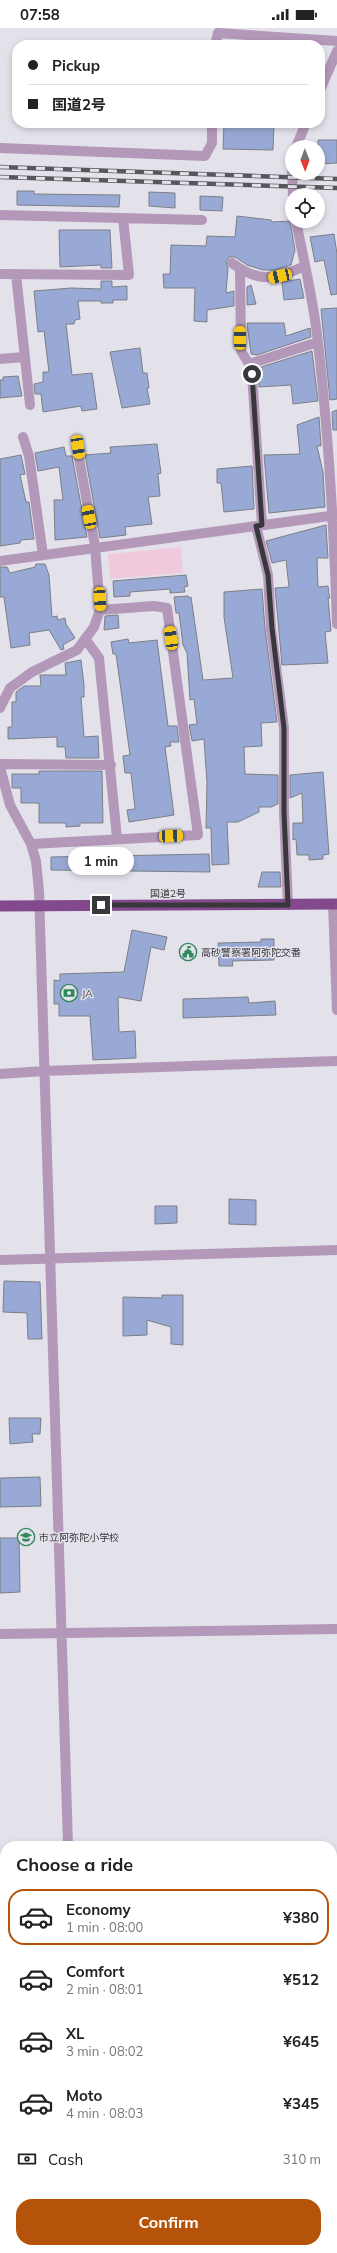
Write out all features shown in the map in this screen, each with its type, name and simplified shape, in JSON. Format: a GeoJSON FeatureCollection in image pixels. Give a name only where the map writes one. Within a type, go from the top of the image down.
{"type":"FeatureCollection","features":[{"type":"Feature","properties":{"kind":"highway","name":"国道2号"},"geometry":{"type":"LineString","coordinates":[[0,906],[335,904]]}},
{"type":"Feature","properties":{"kind":"street"},"geometry":{"type":"LineString","coordinates":[[216,40],[218,33],[322,40]]}},
{"type":"Feature","properties":{"kind":"street"},"geometry":{"type":"LineString","coordinates":[[325,40],[337,41]]}},
{"type":"Feature","properties":{"kind":"street"},"geometry":{"type":"LineString","coordinates":[[325,79],[337,51]]}},
{"type":"Feature","properties":{"kind":"street"},"geometry":{"type":"LineString","coordinates":[[0,148],[205,156],[212,144],[212,128]]}},
{"type":"Feature","properties":{"kind":"street"},"geometry":{"type":"LineString","coordinates":[[299,140],[304,128]]}},
{"type":"Feature","properties":{"kind":"street"},"geometry":{"type":"LineString","coordinates":[[0,215],[202,220]]}},
{"type":"Feature","properties":{"kind":"street"},"geometry":{"type":"LineString","coordinates":[[0,274],[129,275],[123,218]]}},
{"type":"Feature","properties":{"kind":"street"},"geometry":{"type":"LineString","coordinates":[[297,228],[318,342],[335,515],[337,624]]}},
{"type":"Feature","properties":{"kind":"street"},"geometry":{"type":"LineString","coordinates":[[288,905],[284,812],[284,728],[272,628],[268,575],[259,526],[252,374],[249,364],[241,351],[236,266],[253,276],[269,279],[305,266]]}},
{"type":"Feature","properties":{"kind":"street"},"geometry":{"type":"LineString","coordinates":[[16,274],[30,405]]}},
{"type":"Feature","properties":{"kind":"street"},"geometry":{"type":"LineString","coordinates":[[249,364],[318,342]]}},
{"type":"Feature","properties":{"kind":"street"},"geometry":{"type":"LineString","coordinates":[[0,359],[24,357]]}},
{"type":"Feature","properties":{"kind":"street"},"geometry":{"type":"LineString","coordinates":[[23,438],[30,456],[43,555]]}},
{"type":"Feature","properties":{"kind":"street"},"geometry":{"type":"LineString","coordinates":[[0,708],[10,688],[32,672],[77,650],[86,640],[94,627],[100,610],[95,546],[78,447]]}},
{"type":"Feature","properties":{"kind":"street"},"geometry":{"type":"LineString","coordinates":[[0,561],[95,546],[335,515]]}},
{"type":"Feature","properties":{"kind":"street"},"geometry":{"type":"LineString","coordinates":[[31,844],[117,838],[198,835],[167,608],[154,606],[100,610]]}},
{"type":"Feature","properties":{"kind":"street"},"geometry":{"type":"LineString","coordinates":[[86,640],[99,658],[111,765],[117,838]]}},
{"type":"Feature","properties":{"kind":"street"},"geometry":{"type":"LineString","coordinates":[[68,1841],[60,1632],[51,1258],[39,905],[36,861],[31,844],[10,805],[0,766],[111,765]]}},
{"type":"Feature","properties":{"kind":"street"},"geometry":{"type":"LineString","coordinates":[[335,904],[337,1010]]}},
{"type":"Feature","properties":{"kind":"street"},"geometry":{"type":"LineString","coordinates":[[0,1074],[44,1071],[337,1061]]}},
{"type":"Feature","properties":{"kind":"street"},"geometry":{"type":"LineString","coordinates":[[0,1260],[337,1250]]}},
{"type":"Feature","properties":{"kind":"street"},"geometry":{"type":"LineString","coordinates":[[0,1634],[337,1629]]}},
{"type":"Feature","properties":{"kind":"shaded area"},"geometry":{"type":"Polygon","coordinates":[[[181,547],[183,573],[110,579],[108,554],[181,547]]]}},
{"type":"Feature","properties":{"kind":"building"},"geometry":{"type":"Polygon","coordinates":[[[224,128],[274,128],[273,150],[223,149],[224,128]]]}},
{"type":"Feature","properties":{"kind":"building"},"geometry":{"type":"Polygon","coordinates":[[[325,140],[337,140],[337,163],[325,164],[325,140]]]}},
{"type":"Feature","properties":{"kind":"building"},"geometry":{"type":"Polygon","coordinates":[[[17,191],[34,191],[34,194],[120,195],[119,207],[17,205],[17,191]]]}},
{"type":"Feature","properties":{"kind":"building"},"geometry":{"type":"Polygon","coordinates":[[[149,192],[175,193],[175,208],[149,206],[149,192]]]}},
{"type":"Feature","properties":{"kind":"building"},"geometry":{"type":"Polygon","coordinates":[[[200,196],[223,197],[222,211],[200,210],[200,196]]]}},
{"type":"Feature","properties":{"kind":"building"},"geometry":{"type":"Polygon","coordinates":[[[237,216],[271,220],[272,222],[285,221],[285,228],[291,228],[295,250],[291,265],[275,270],[263,270],[247,265],[235,257],[229,257],[226,262],[228,268],[226,293],[234,291],[234,306],[207,310],[207,322],[194,321],[195,288],[164,288],[163,274],[170,274],[171,245],[206,246],[207,236],[235,237],[237,216]]]}},
{"type":"Feature","properties":{"kind":"building"},"geometry":{"type":"Polygon","coordinates":[[[59,230],[110,230],[112,268],[101,268],[101,265],[60,267],[59,230]]]}},
{"type":"Feature","properties":{"kind":"building"},"geometry":{"type":"Polygon","coordinates":[[[334,234],[337,254],[337,294],[331,295],[324,260],[315,262],[310,237],[334,234]]]}},
{"type":"Feature","properties":{"kind":"building"},"geometry":{"type":"Polygon","coordinates":[[[300,279],[304,298],[284,300],[282,282],[300,279]]]}},
{"type":"Feature","properties":{"kind":"building"},"geometry":{"type":"Polygon","coordinates":[[[101,281],[112,281],[112,287],[127,286],[127,300],[113,300],[113,303],[101,303],[101,301],[78,301],[80,319],[75,320],[74,324],[66,324],[72,375],[92,373],[97,409],[82,411],[81,406],[43,412],[41,394],[35,394],[34,384],[43,382],[43,372],[49,372],[44,331],[38,332],[34,291],[71,288],[101,289],[101,281]]]}},
{"type":"Feature","properties":{"kind":"building"},"geometry":{"type":"Polygon","coordinates":[[[251,285],[256,304],[247,305],[247,287],[251,285]]]}},
{"type":"Feature","properties":{"kind":"building"},"geometry":{"type":"Polygon","coordinates":[[[337,308],[337,399],[330,400],[321,309],[337,308]]]}},
{"type":"Feature","properties":{"kind":"building"},"geometry":{"type":"Polygon","coordinates":[[[247,323],[284,323],[286,336],[310,328],[311,337],[257,355],[251,354],[247,323]]]}},
{"type":"Feature","properties":{"kind":"building"},"geometry":{"type":"Polygon","coordinates":[[[140,348],[143,373],[147,373],[149,388],[147,388],[150,404],[122,408],[110,352],[140,348]]]}},
{"type":"Feature","properties":{"kind":"building"},"geometry":{"type":"Polygon","coordinates":[[[312,351],[318,401],[293,404],[291,385],[259,387],[258,368],[312,351]]]}},
{"type":"Feature","properties":{"kind":"building"},"geometry":{"type":"Polygon","coordinates":[[[18,376],[22,396],[0,398],[0,380],[3,380],[3,377],[18,376]]]}},
{"type":"Feature","properties":{"kind":"building"},"geometry":{"type":"Polygon","coordinates":[[[337,410],[337,430],[333,430],[332,412],[337,410]]]}},
{"type":"Feature","properties":{"kind":"building"},"geometry":{"type":"Polygon","coordinates":[[[319,417],[321,446],[317,446],[323,472],[325,507],[269,513],[264,455],[300,454],[297,425],[319,417]]]}},
{"type":"Feature","properties":{"kind":"building"},"geometry":{"type":"Polygon","coordinates":[[[157,444],[161,473],[158,474],[160,496],[148,497],[152,524],[125,527],[126,535],[100,538],[85,455],[111,453],[110,447],[157,444]]]}},
{"type":"Feature","properties":{"kind":"building"},"geometry":{"type":"Polygon","coordinates":[[[64,447],[66,456],[72,456],[87,537],[55,540],[54,500],[63,500],[59,467],[38,471],[35,453],[64,447]]]}},
{"type":"Feature","properties":{"kind":"building"},"geometry":{"type":"Polygon","coordinates":[[[21,455],[25,474],[20,475],[26,502],[29,502],[34,539],[21,540],[20,543],[0,546],[0,459],[21,455]]]}},
{"type":"Feature","properties":{"kind":"building"},"geometry":{"type":"Polygon","coordinates":[[[252,466],[254,509],[224,512],[221,483],[217,483],[217,469],[252,466]]]}},
{"type":"Feature","properties":{"kind":"building"},"geometry":{"type":"Polygon","coordinates":[[[326,525],[328,558],[317,558],[318,587],[328,586],[330,598],[328,598],[331,631],[325,632],[328,663],[282,665],[275,588],[289,587],[286,560],[272,563],[266,541],[326,525]]]}},
{"type":"Feature","properties":{"kind":"building"},"geometry":{"type":"Polygon","coordinates":[[[36,564],[45,564],[49,575],[52,617],[57,616],[58,620],[65,618],[66,624],[75,638],[63,645],[64,649],[61,650],[49,630],[29,633],[30,645],[11,648],[4,597],[0,597],[0,567],[7,567],[10,573],[35,567],[36,564]]]}},
{"type":"Feature","properties":{"kind":"building"},"geometry":{"type":"Polygon","coordinates":[[[186,575],[188,586],[184,587],[185,592],[170,593],[170,589],[130,592],[130,596],[114,597],[113,581],[186,575]]]}},
{"type":"Feature","properties":{"kind":"building"},"geometry":{"type":"Polygon","coordinates":[[[262,589],[265,629],[277,722],[261,723],[262,746],[244,747],[245,774],[278,775],[278,804],[271,807],[259,807],[259,812],[238,822],[227,822],[229,864],[212,865],[211,828],[206,828],[207,783],[204,739],[192,741],[189,725],[197,724],[194,699],[190,700],[187,653],[183,645],[179,613],[176,613],[174,597],[191,597],[203,680],[233,678],[224,617],[224,592],[262,589]]]}},
{"type":"Feature","properties":{"kind":"building"},"geometry":{"type":"Polygon","coordinates":[[[118,615],[119,628],[104,630],[105,616],[118,615]]]}},
{"type":"Feature","properties":{"kind":"building"},"geometry":{"type":"Polygon","coordinates":[[[128,639],[129,643],[157,640],[168,726],[177,726],[179,742],[170,742],[171,746],[165,747],[174,815],[129,822],[127,810],[135,809],[131,773],[125,773],[123,756],[130,755],[116,654],[113,654],[111,642],[128,639]]]}},
{"type":"Feature","properties":{"kind":"building"},"geometry":{"type":"Polygon","coordinates":[[[81,660],[84,685],[84,697],[81,697],[84,737],[98,736],[99,758],[66,758],[65,747],[57,747],[57,737],[8,739],[8,727],[12,727],[12,702],[16,702],[16,692],[24,686],[41,686],[40,675],[66,675],[65,663],[81,660]]]}},
{"type":"Feature","properties":{"kind":"building"},"geometry":{"type":"Polygon","coordinates":[[[39,771],[102,771],[103,823],[80,823],[80,826],[66,827],[66,823],[39,823],[39,803],[21,803],[21,788],[12,788],[12,774],[39,774],[39,771]]]}},
{"type":"Feature","properties":{"kind":"building"},"geometry":{"type":"Polygon","coordinates":[[[323,772],[329,854],[323,855],[323,859],[309,860],[309,855],[297,855],[296,839],[293,840],[293,823],[303,823],[302,793],[290,798],[290,775],[323,772]]]}},
{"type":"Feature","properties":{"kind":"building"},"geometry":{"type":"Polygon","coordinates":[[[209,854],[210,872],[51,870],[51,857],[209,854]]]}},
{"type":"Feature","properties":{"kind":"building"},"geometry":{"type":"Polygon","coordinates":[[[262,872],[280,872],[281,887],[258,887],[262,872]]]}},
{"type":"Feature","properties":{"kind":"building"},"geometry":{"type":"Polygon","coordinates":[[[132,930],[167,937],[164,950],[151,947],[141,1001],[118,997],[119,1032],[135,1031],[136,1058],[93,1060],[90,1016],[59,1016],[59,1004],[54,1004],[54,980],[60,981],[60,974],[124,972],[132,930]]]}},
{"type":"Feature","properties":{"kind":"building"},"geometry":{"type":"Polygon","coordinates":[[[261,939],[274,939],[274,960],[232,961],[233,966],[219,966],[218,943],[261,942],[261,939]]]}},
{"type":"Feature","properties":{"kind":"building"},"geometry":{"type":"Polygon","coordinates":[[[248,997],[249,1003],[275,1001],[276,1015],[183,1018],[183,999],[248,997]]]}},
{"type":"Feature","properties":{"kind":"building"},"geometry":{"type":"Polygon","coordinates":[[[229,1199],[256,1200],[256,1225],[229,1224],[229,1199]]]}},
{"type":"Feature","properties":{"kind":"building"},"geometry":{"type":"Polygon","coordinates":[[[155,1206],[177,1206],[177,1223],[155,1224],[155,1206]]]}},
{"type":"Feature","properties":{"kind":"building"},"geometry":{"type":"Polygon","coordinates":[[[4,1281],[40,1282],[42,1339],[28,1339],[27,1313],[3,1312],[4,1281]]]}},
{"type":"Feature","properties":{"kind":"building"},"geometry":{"type":"Polygon","coordinates":[[[162,1295],[183,1295],[183,1345],[171,1344],[171,1327],[147,1320],[147,1335],[123,1336],[123,1297],[162,1298],[162,1295]]]}},
{"type":"Feature","properties":{"kind":"building"},"geometry":{"type":"Polygon","coordinates":[[[9,1418],[41,1418],[40,1434],[32,1434],[33,1442],[10,1444],[9,1418]]]}},
{"type":"Feature","properties":{"kind":"building","name":"市立阿弥陀小学校"},"geometry":{"type":"Polygon","coordinates":[[[40,1477],[41,1506],[0,1507],[0,1478],[40,1477]]]}},
{"type":"Feature","properties":{"kind":"building","name":"市立阿弥陀小学校"},"geometry":{"type":"Polygon","coordinates":[[[0,1538],[19,1538],[20,1592],[0,1593],[0,1538]]]}},
{"type":"Feature","properties":{"kind":"railway"},"geometry":{"type":"LineString","coordinates":[[0,167],[337,179]]}},
{"type":"Feature","properties":{"kind":"railway"},"geometry":{"type":"LineString","coordinates":[[0,177],[337,188]]}},
{"type":"Feature","properties":{"kind":"place","name":"高砂警察署阿弥陀交番"},"geometry":{"type":"Point","coordinates":[188,952]}},
{"type":"Feature","properties":{"kind":"place","name":"JA"},"geometry":{"type":"Point","coordinates":[69,993]}},
{"type":"Feature","properties":{"kind":"place","name":"市立阿弥陀小学校"},"geometry":{"type":"Point","coordinates":[26,1537]}},
{"type":"Feature","properties":{"kind":"route"},"geometry":{"type":"LineString","coordinates":[[101,905],[288,905],[284,812],[284,728],[272,628],[268,575],[256,526],[262,525],[252,374]]}}]}
